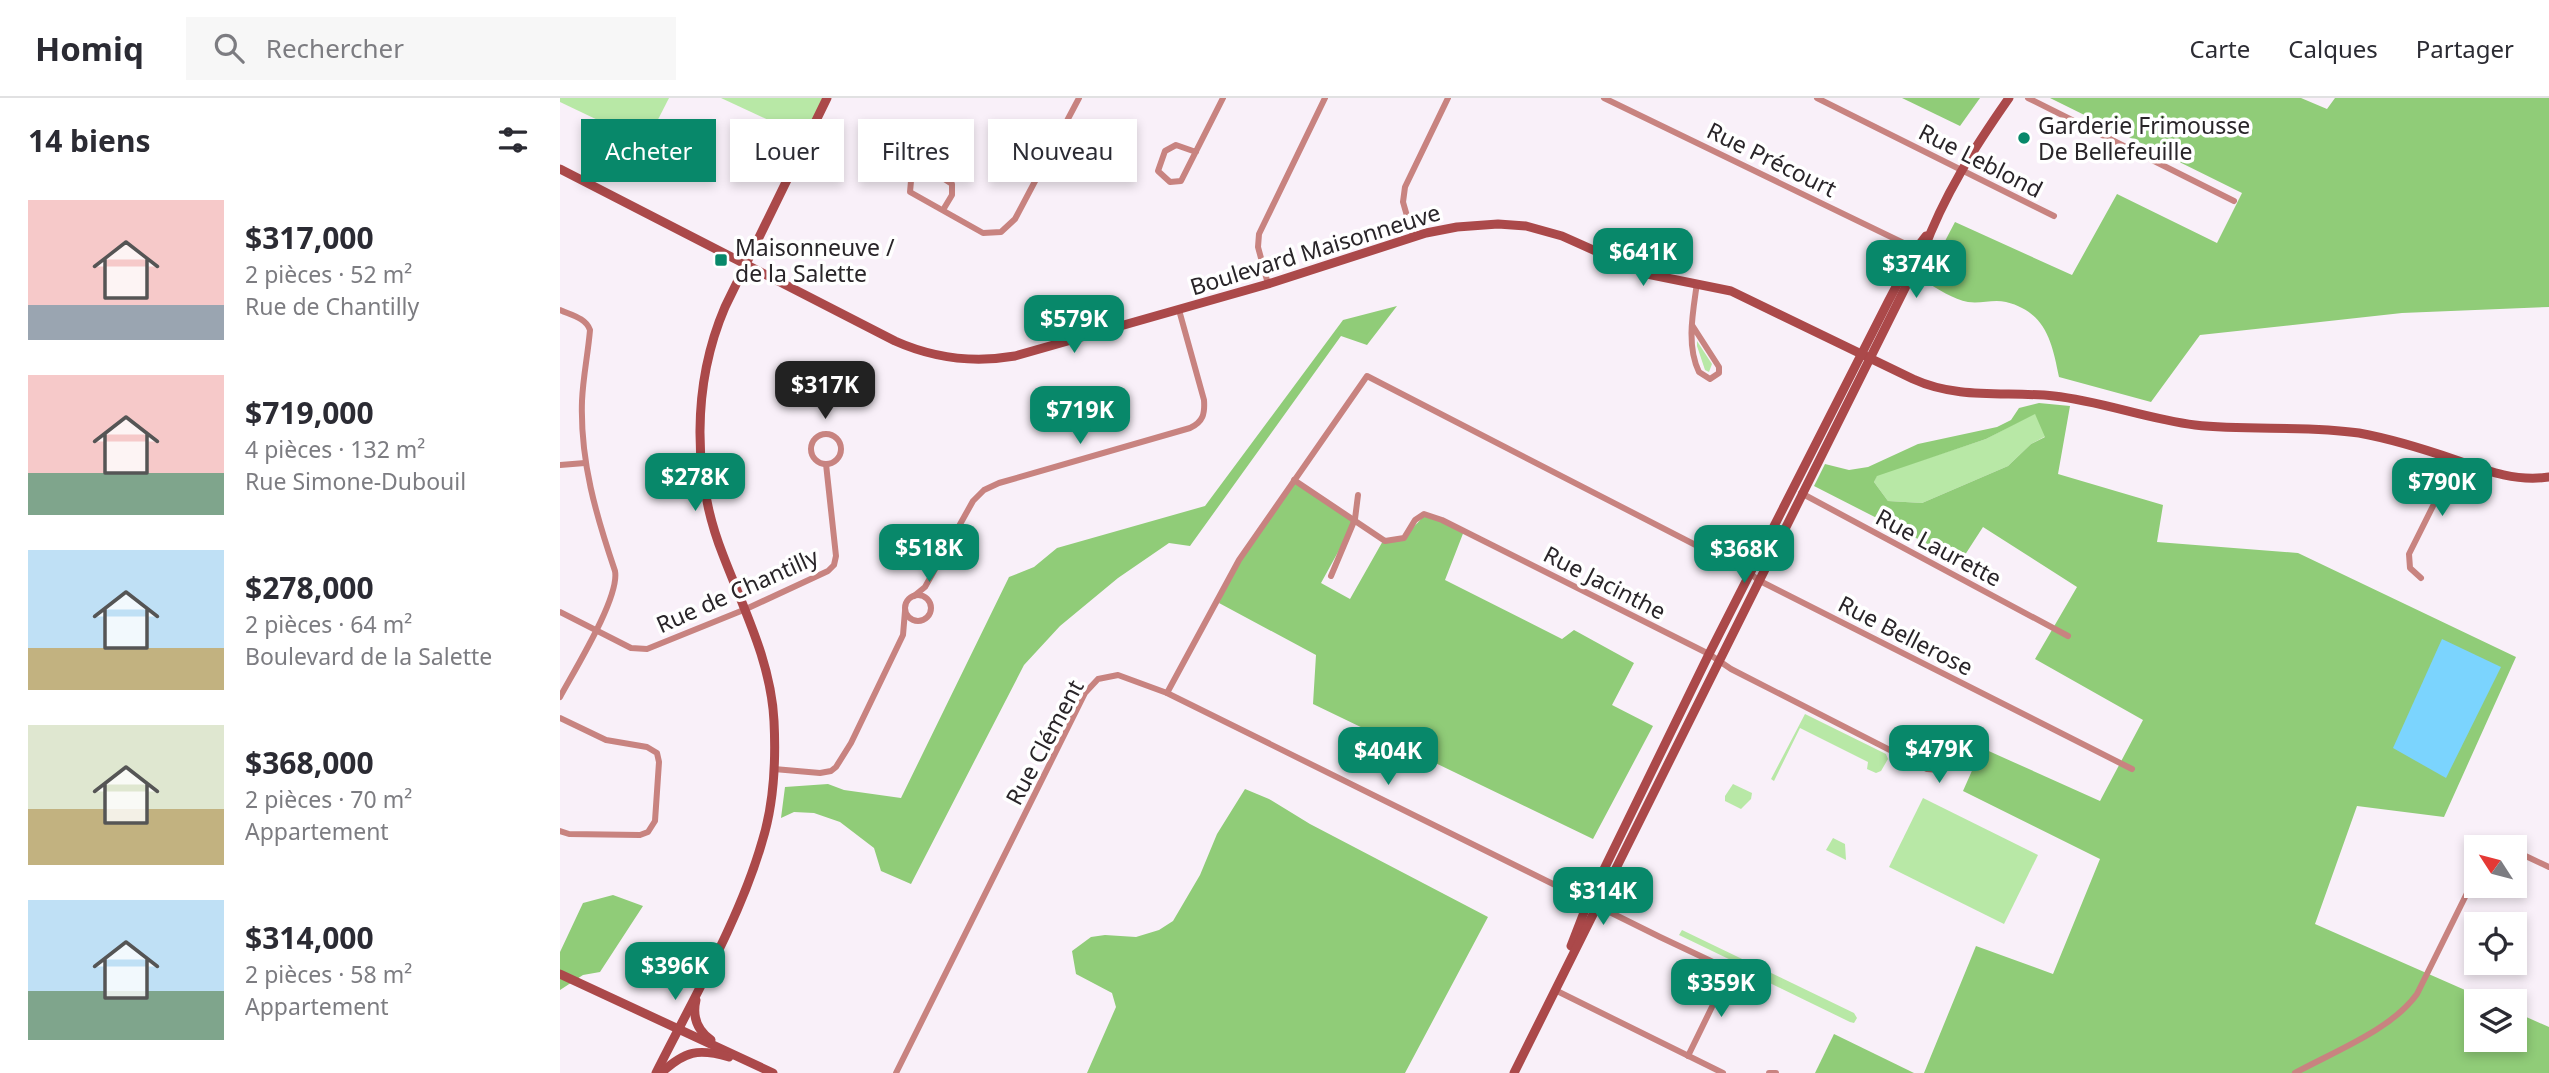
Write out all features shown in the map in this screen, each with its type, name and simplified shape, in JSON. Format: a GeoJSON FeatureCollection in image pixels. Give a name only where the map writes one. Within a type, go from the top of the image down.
{"type":"FeatureCollection","features":[{"type":"Feature","properties":{"kind":"street"},"geometry":{"type":"LineString","coordinates":[[659,1073],[741,901],[769,813],[774,769],[771,693],[760,649],[713,526],[705,487],[701,431],[704,383],[722,313],[827,98]]}},
{"type":"Feature","properties":{"kind":"street"},"geometry":{"type":"LineString","coordinates":[[943,210],[953,195],[952,184],[935,173],[920,170],[911,181],[909,192],[983,233],[1001,232],[1015,219],[1079,98]]}},
{"type":"Feature","properties":{"kind":"street"},"geometry":{"type":"LineString","coordinates":[[1196,152],[1176,145],[1165,151],[1158,171],[1170,182],[1181,181],[1196,152],[1223,98]]}},
{"type":"Feature","properties":{"kind":"street"},"geometry":{"type":"LineString","coordinates":[[1268,284],[1258,247],[1259,234],[1325,98]]}},
{"type":"Feature","properties":{"kind":"street"},"geometry":{"type":"LineString","coordinates":[[1413,237],[1404,202],[1405,187],[1448,98]]}},
{"type":"Feature","properties":{"kind":"street","name":"Rue Précourt"},"geometry":{"type":"LineString","coordinates":[[1604,98],[1919,251]]}},
{"type":"Feature","properties":{"kind":"street","name":"Rue Leblond"},"geometry":{"type":"LineString","coordinates":[[1817,98],[2054,216]]}},
{"type":"Feature","properties":{"kind":"street"},"geometry":{"type":"LineString","coordinates":[[1514,1073],[1561,978],[1592,904],[1709,654],[1750,573],[1797,491],[1961,169],[2009,98]]}},
{"type":"Feature","properties":{"kind":"street"},"geometry":{"type":"LineString","coordinates":[[2028,98],[2234,201]]}},
{"type":"Feature","properties":{"kind":"street","name":"Boulevard Maisonneuve"},"geometry":{"type":"LineString","coordinates":[[560,169],[895,341],[914,349],[955,358],[979,360],[1015,356],[1268,284],[1413,237],[1474,225],[1525,226],[1562,236],[1647,274],[1738,293],[1918,382],[1949,391],[2052,396],[2195,425],[2356,433],[2385,438],[2509,478],[2549,477]]}},
{"type":"Feature","properties":{"kind":"street"},"geometry":{"type":"LineString","coordinates":[[1692,325],[1719,367],[1716,376],[1710,379],[1702,375],[1696,366],[1692,347],[1692,325],[1697,283]]}},
{"type":"Feature","properties":{"kind":"street"},"geometry":{"type":"LineString","coordinates":[[560,310],[586,322],[590,330],[582,402],[585,463],[616,578],[613,592],[560,697]]}},
{"type":"Feature","properties":{"kind":"street"},"geometry":{"type":"LineString","coordinates":[[774,769],[825,773],[836,767],[851,743],[903,635],[907,602],[925,587],[973,501],[984,490],[999,483],[1190,428],[1199,422],[1204,414],[1204,400],[1179,310]]}},
{"type":"Feature","properties":{"kind":"street","name":"Rue Bellerose"},"geometry":{"type":"LineString","coordinates":[[1294,480],[1367,376],[1750,573],[1758,580],[2132,769]]}},
{"type":"Feature","properties":{"kind":"street","name":"Rue de Chantilly"},"geometry":{"type":"LineString","coordinates":[[824,434],[833,436],[840,447],[838,457],[826,464],[818,461],[811,450],[816,438],[824,434]]}},
{"type":"Feature","properties":{"kind":"street"},"geometry":{"type":"LineString","coordinates":[[2421,578],[2410,568],[2409,554],[2456,460]]}},
{"type":"Feature","properties":{"kind":"street"},"geometry":{"type":"LineString","coordinates":[[560,465],[585,463]]}},
{"type":"Feature","properties":{"kind":"street","name":"Rue de Chantilly"},"geometry":{"type":"LineString","coordinates":[[560,612],[631,648],[647,649],[823,574],[834,565],[836,556],[826,464]]}},
{"type":"Feature","properties":{"kind":"street"},"geometry":{"type":"LineString","coordinates":[[1167,693],[1238,560],[1294,480]]}},
{"type":"Feature","properties":{"kind":"street","name":"Rue Jacinthe"},"geometry":{"type":"LineString","coordinates":[[1294,480],[1385,541],[1404,538],[1415,520],[1424,514],[1442,520],[1709,654],[1718,662],[1927,769],[1936,771],[1944,768],[1948,757],[1944,749],[1937,746],[1928,748],[1917,760],[1911,759]]}},
{"type":"Feature","properties":{"kind":"street"},"geometry":{"type":"LineString","coordinates":[[1592,904],[1718,662],[1797,491]]}},
{"type":"Feature","properties":{"kind":"street","name":"Rue Laurette"},"geometry":{"type":"LineString","coordinates":[[1797,491],[2068,636]]}},
{"type":"Feature","properties":{"kind":"street"},"geometry":{"type":"LineString","coordinates":[[1331,576],[1354,520],[1358,495]]}},
{"type":"Feature","properties":{"kind":"street"},"geometry":{"type":"LineString","coordinates":[[903,635],[931,612],[928,588],[931,578]]}},
{"type":"Feature","properties":{"kind":"street"},"geometry":{"type":"LineString","coordinates":[[914,596],[920,595],[930,601]]}},
{"type":"Feature","properties":{"kind":"street"},"geometry":{"type":"LineString","coordinates":[[905,611],[910,619],[920,622]]}},
{"type":"Feature","properties":{"kind":"street","name":"Rue Clément"},"geometry":{"type":"LineString","coordinates":[[896,1073],[1085,692],[1098,679],[1118,675],[1167,693],[1730,970],[1688,1056]]}},
{"type":"Feature","properties":{"kind":"street"},"geometry":{"type":"LineString","coordinates":[[560,718],[606,740],[648,747],[657,753],[659,762],[655,821],[648,832],[640,835],[569,834],[560,831]]}},
{"type":"Feature","properties":{"kind":"street"},"geometry":{"type":"LineString","coordinates":[[2527,857],[2549,867]]}},
{"type":"Feature","properties":{"kind":"street"},"geometry":{"type":"LineString","coordinates":[[2295,1073],[2392,1020],[2407,1008],[2417,994],[2465,898]]}},
{"type":"Feature","properties":{"kind":"street"},"geometry":{"type":"LineString","coordinates":[[560,974],[773,1073]]}},
{"type":"Feature","properties":{"kind":"street"},"geometry":{"type":"LineString","coordinates":[[698,989],[694,1008],[696,1021],[705,1035],[726,1051]]}},
{"type":"Feature","properties":{"kind":"street"},"geometry":{"type":"LineString","coordinates":[[1555,989],[1723,1073]]}},
{"type":"Feature","properties":{"kind":"street"},"geometry":{"type":"LineString","coordinates":[[659,1073],[674,1061],[707,1051],[750,1062]]}},
{"type":"Feature","properties":{"kind":"street"},"geometry":{"type":"LineString","coordinates":[[1769,1073],[1776,1073]]}},
{"type":"Feature","properties":{"kind":"green space"},"geometry":{"type":"Polygon","coordinates":[[[560,98],[669,98],[658,119],[596,119],[560,102],[560,98]]]}},
{"type":"Feature","properties":{"kind":"green space"},"geometry":{"type":"Polygon","coordinates":[[[721,98],[827,98],[816,119],[766,119],[721,98]]]}},
{"type":"Feature","properties":{"kind":"green space"},"geometry":{"type":"Polygon","coordinates":[[[1902,98],[1980,98],[1960,126],[1902,98]]]}},
{"type":"Feature","properties":{"kind":"green space"},"geometry":{"type":"Polygon","coordinates":[[[2050,98],[2301,98],[2327,109],[2335,98],[2549,98],[2549,307],[2402,313],[2200,335],[2151,402],[2059,377],[2050,341],[2039,321],[2030,313],[2006,302],[1963,301],[1924,281],[1955,222],[2072,275],[2117,194],[2217,243],[2242,193],[2050,98]]]}},
{"type":"Feature","properties":{"kind":"green space"},"geometry":{"type":"Polygon","coordinates":[[[1397,306],[1367,345],[1341,336],[1190,546],[1169,543],[1118,578],[1060,626],[1024,665],[911,884],[881,871],[874,848],[840,822],[814,813],[794,812],[781,818],[785,787],[828,784],[844,790],[901,798],[1009,577],[1034,567],[1057,548],[1205,506],[1343,320],[1397,306]]]}},
{"type":"Feature","properties":{"kind":"green space"},"geometry":{"type":"Polygon","coordinates":[[[1697,341],[1712,364],[1709,372],[1705,370],[1697,341]]]}},
{"type":"Feature","properties":{"kind":"green space"},"geometry":{"type":"Polygon","coordinates":[[[2039,403],[2070,406],[2058,474],[2163,505],[2157,542],[2298,553],[2516,657],[2444,817],[2357,806],[2315,924],[2464,990],[2464,1052],[2527,1052],[2527,1017],[2549,1027],[2549,1073],[1924,1073],[1976,946],[2053,974],[2100,859],[1963,791],[1982,748],[2100,801],[2143,720],[2035,659],[2077,587],[1983,527],[1961,561],[1814,486],[1825,464],[1849,470],[1868,467],[1918,444],[1997,427],[2011,420],[2019,408],[2039,403]],[[2035,414],[1986,439],[1877,476],[1874,482],[1888,501],[1922,503],[2008,466],[2031,444],[2045,437],[2035,414]]]}},
{"type":"Feature","properties":{"kind":"green space"},"geometry":{"type":"Polygon","coordinates":[[[2035,413],[2046,436],[2031,444],[2008,466],[1922,503],[1888,501],[1874,482],[1877,475],[1986,439],[2035,413]]]}},
{"type":"Feature","properties":{"kind":"green space"},"geometry":{"type":"Polygon","coordinates":[[[1294,480],[1354,523],[1321,583],[1350,599],[1384,539],[1405,536],[1425,515],[1464,531],[1445,580],[1562,639],[1574,630],[1634,663],[1612,705],[1653,726],[1593,839],[1313,704],[1316,655],[1219,603],[1237,562],[1294,480]]]}},
{"type":"Feature","properties":{"kind":"green space"},"geometry":{"type":"Polygon","coordinates":[[[1805,714],[1886,754],[1888,759],[1881,771],[1876,773],[1867,769],[1868,762],[1800,728],[1774,781],[1771,779],[1805,714]]]}},
{"type":"Feature","properties":{"kind":"green space"},"geometry":{"type":"Polygon","coordinates":[[[1733,784],[1752,793],[1751,799],[1741,809],[1725,801],[1725,796],[1733,784]]]}},
{"type":"Feature","properties":{"kind":"green space"},"geometry":{"type":"Polygon","coordinates":[[[1245,789],[1269,799],[1310,824],[1488,917],[1405,1073],[1087,1073],[1116,1007],[1112,993],[1076,974],[1072,951],[1091,937],[1136,937],[1159,930],[1173,921],[1200,875],[1217,834],[1245,789]]]}},
{"type":"Feature","properties":{"kind":"green space"},"geometry":{"type":"Polygon","coordinates":[[[1923,798],[2038,855],[2004,924],[1889,867],[1923,798]]]}},
{"type":"Feature","properties":{"kind":"green space"},"geometry":{"type":"Polygon","coordinates":[[[1833,838],[1845,844],[1846,860],[1826,850],[1833,838]]]}},
{"type":"Feature","properties":{"kind":"green space"},"geometry":{"type":"Polygon","coordinates":[[[613,895],[643,906],[600,972],[583,975],[560,990],[560,952],[583,903],[613,895]]]}},
{"type":"Feature","properties":{"kind":"green space"},"geometry":{"type":"Polygon","coordinates":[[[1682,930],[1854,1013],[1857,1018],[1854,1023],[1850,1022],[1741,969],[1735,962],[1679,935],[1682,930]]]}},
{"type":"Feature","properties":{"kind":"green space"},"geometry":{"type":"Polygon","coordinates":[[[1834,1034],[1914,1073],[1815,1073],[1834,1034]]]}},
{"type":"Feature","properties":{"kind":"water"},"geometry":{"type":"Polygon","coordinates":[[[2442,639],[2501,667],[2446,778],[2393,748],[2442,639]]]}},
{"type":"Feature","properties":{"kind":"place","name":"Garderie Frimousse De Bellefeuille"},"geometry":{"type":"Point","coordinates":[2024,138]}},
{"type":"Feature","properties":{"kind":"place","name":"Maisonneuve / de la Salette"},"geometry":{"type":"Point","coordinates":[721,260]}}]}
